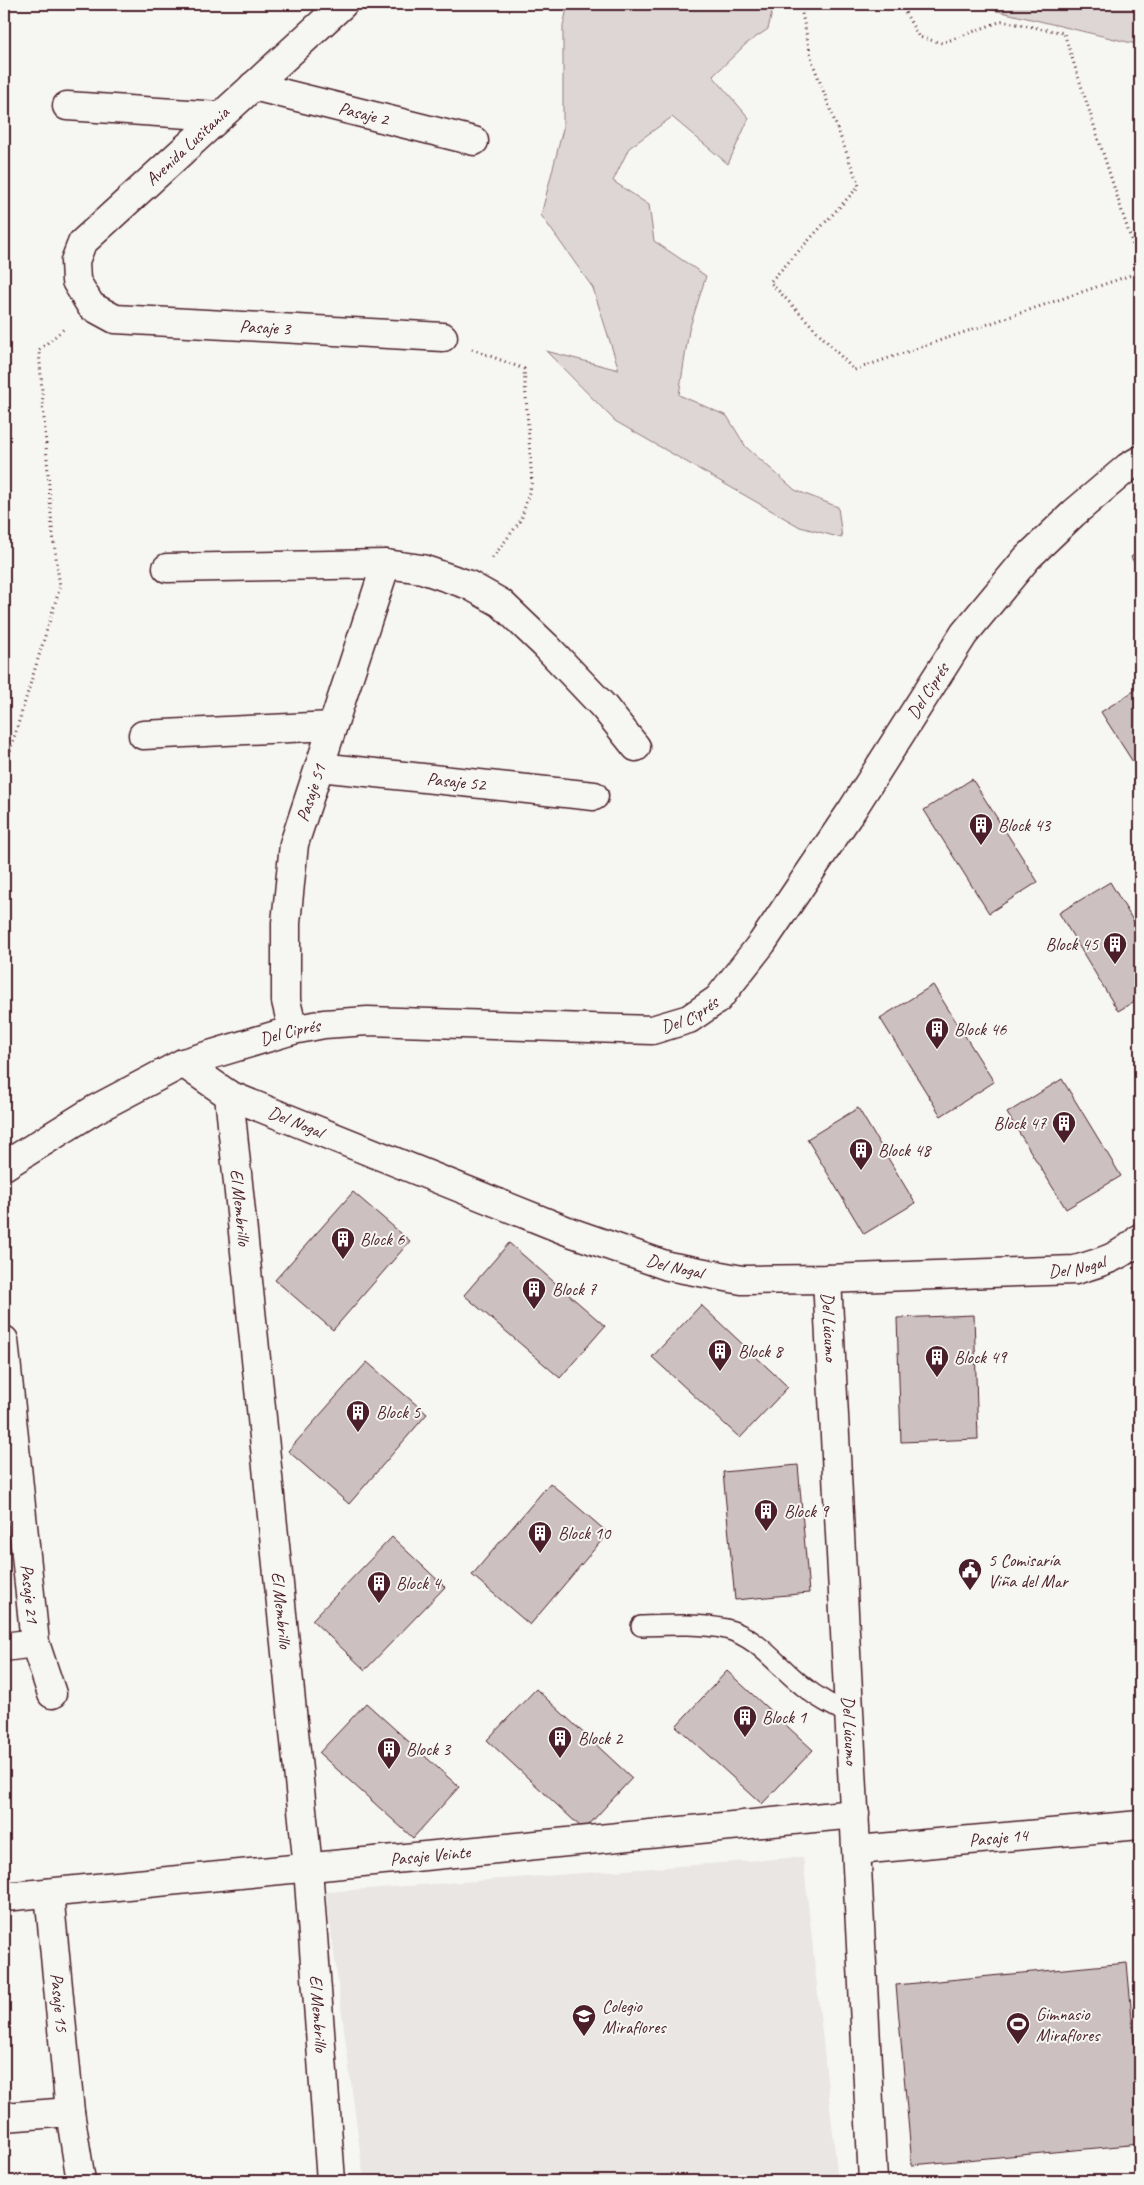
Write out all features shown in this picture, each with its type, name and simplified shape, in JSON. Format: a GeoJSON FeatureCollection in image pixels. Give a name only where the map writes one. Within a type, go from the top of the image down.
{"type":"FeatureCollection","features":[{"type":"Feature","properties":{"kind":"street","name":"Avenida Lusitania"},"geometry":{"type":"LineString","coordinates":[[91,306],[76,281],[75,261],[82,243],[218,116],[343,4]]}},
{"type":"Feature","properties":{"kind":"street","name":"Pasaje 2"},"geometry":{"type":"LineString","coordinates":[[253,86],[474,141]]}},
{"type":"Feature","properties":{"kind":"street"},"geometry":{"type":"LineString","coordinates":[[67,106],[218,116]]}},
{"type":"Feature","properties":{"kind":"street","name":"Pasaje 3"},"geometry":{"type":"LineString","coordinates":[[91,306],[115,319],[443,337]]}},
{"type":"Feature","properties":{"kind":"street","name":"Del Ciprés"},"geometry":{"type":"LineString","coordinates":[[4,1166],[94,1110],[183,1063],[293,1030],[324,1024],[368,1021],[652,1030],[689,1019],[718,1000],[762,943],[852,810],[964,634],[1027,558],[1074,512],[1128,467],[1140,460]]}},
{"type":"Feature","properties":{"kind":"street"},"geometry":{"type":"LineString","coordinates":[[167,568],[386,564],[422,568],[470,585],[501,603],[546,646],[604,707],[636,747]]}},
{"type":"Feature","properties":{"kind":"street","name":"Pasaje 51"},"geometry":{"type":"LineString","coordinates":[[293,1030],[286,1001],[286,923],[294,844],[386,564]]}},
{"type":"Feature","properties":{"kind":"street"},"geometry":{"type":"LineString","coordinates":[[143,735],[332,726]]}},
{"type":"Feature","properties":{"kind":"street","name":"Pasaje 52"},"geometry":{"type":"LineString","coordinates":[[319,767],[594,796]]}},
{"type":"Feature","properties":{"kind":"street"},"geometry":{"type":"LineString","coordinates":[[183,1063],[230,1095]]}},
{"type":"Feature","properties":{"kind":"street","name":"Del Nogal"},"geometry":{"type":"LineString","coordinates":[[230,1095],[570,1232],[668,1266],[742,1280],[827,1280],[1075,1270],[1113,1258],[1129,1249],[1140,1238]]}},
{"type":"Feature","properties":{"kind":"street","name":"El Membrillo"},"geometry":{"type":"LineString","coordinates":[[230,1095],[308,1868],[331,2181]]}},
{"type":"Feature","properties":{"kind":"street","name":"Del Lúcumo"},"geometry":{"type":"LineString","coordinates":[[827,1280],[873,2181]]}},
{"type":"Feature","properties":{"kind":"street","name":"Pasaje 21"},"geometry":{"type":"LineString","coordinates":[[4,1340],[34,1643],[52,1694]]}},
{"type":"Feature","properties":{"kind":"street"},"geometry":{"type":"LineString","coordinates":[[4,1647],[34,1643]]}},
{"type":"Feature","properties":{"kind":"street","name":"Pasaje Veinte"},"geometry":{"type":"LineString","coordinates":[[4,1897],[855,1814]]}},
{"type":"Feature","properties":{"kind":"street"},"geometry":{"type":"LineString","coordinates":[[1140,1825],[1140,1833]]}},
{"type":"Feature","properties":{"kind":"street","name":"Pasaje 14"},"geometry":{"type":"LineString","coordinates":[[857,1850],[1140,1825]]}},
{"type":"Feature","properties":{"kind":"street","name":"Pasaje 15"},"geometry":{"type":"LineString","coordinates":[[49,1893],[70,2112],[81,2181]]}},
{"type":"Feature","properties":{"kind":"street"},"geometry":{"type":"LineString","coordinates":[[4,2118],[70,2112]]}},
{"type":"Feature","properties":{"kind":"lane"},"geometry":{"type":"LineString","coordinates":[[642,1626],[666,1625],[727,1629],[756,1643],[802,1685],[822,1700],[849,1714]]}},
{"type":"Feature","properties":{"kind":"path"},"geometry":{"type":"LineString","coordinates":[[800,4],[812,61],[859,186],[770,282],[854,370],[1140,272]]}},
{"type":"Feature","properties":{"kind":"path"},"geometry":{"type":"LineString","coordinates":[[880,4],[901,5],[919,37],[942,43],[1002,21],[1064,33],[1140,267]]}},
{"type":"Feature","properties":{"kind":"path"},"geometry":{"type":"LineString","coordinates":[[4,770],[60,587],[52,527],[39,350],[91,306]]}},
{"type":"Feature","properties":{"kind":"path"},"geometry":{"type":"LineString","coordinates":[[443,337],[524,369],[532,482],[521,520],[498,552],[470,585]]}},
{"type":"Feature","properties":{"kind":"shaded area"},"geometry":{"type":"Polygon","coordinates":[[[568,4],[774,4],[768,29],[746,44],[713,76],[749,118],[728,164],[672,117],[629,148],[613,181],[649,205],[654,241],[706,276],[689,330],[679,395],[727,416],[746,447],[795,490],[838,507],[842,538],[800,527],[615,421],[546,351],[619,370],[593,288],[541,215],[563,129],[563,26],[568,4]]]}},
{"type":"Feature","properties":{"kind":"shaded area"},"geometry":{"type":"Polygon","coordinates":[[[968,4],[1140,4],[1140,45],[968,4]]]}},
{"type":"Feature","properties":{"kind":"shaded area","name":"Colegio Miraflores"},"geometry":{"type":"Polygon","coordinates":[[[803,1857],[838,2181],[364,2181],[326,1892],[803,1857]]]}},
{"type":"Feature","properties":{"kind":"building"},"geometry":{"type":"Polygon","coordinates":[[[1140,551],[1140,573],[1131,557],[1140,551]]]}},
{"type":"Feature","properties":{"kind":"building"},"geometry":{"type":"Polygon","coordinates":[[[1140,687],[1140,773],[1101,712],[1140,687]]]}},
{"type":"Feature","properties":{"kind":"building","name":"Block 43"},"geometry":{"type":"Polygon","coordinates":[[[972,779],[1038,882],[989,913],[924,810],[972,779]]]}},
{"type":"Feature","properties":{"kind":"building","name":"Block 45"},"geometry":{"type":"Polygon","coordinates":[[[1110,882],[1140,932],[1140,998],[1118,1011],[1059,913],[1110,882]]]}},
{"type":"Feature","properties":{"kind":"building","name":"Block 46"},"geometry":{"type":"Polygon","coordinates":[[[933,985],[994,1082],[941,1116],[880,1018],[933,985]]]}},
{"type":"Feature","properties":{"kind":"building","name":"Block 47"},"geometry":{"type":"Polygon","coordinates":[[[1062,1079],[1121,1176],[1066,1209],[1007,1113],[1062,1079]]]}},
{"type":"Feature","properties":{"kind":"building","name":"Block 48"},"geometry":{"type":"Polygon","coordinates":[[[858,1108],[915,1203],[864,1234],[807,1139],[858,1108]]]}},
{"type":"Feature","properties":{"kind":"building","name":"Block 6"},"geometry":{"type":"Polygon","coordinates":[[[353,1192],[410,1241],[333,1330],[275,1280],[353,1192]]]}},
{"type":"Feature","properties":{"kind":"building","name":"Block 7"},"geometry":{"type":"Polygon","coordinates":[[[509,1243],[605,1326],[560,1378],[464,1295],[509,1243]]]}},
{"type":"Feature","properties":{"kind":"building","name":"Block 8"},"geometry":{"type":"Polygon","coordinates":[[[701,1305],[788,1387],[740,1438],[652,1357],[701,1305]]]}},
{"type":"Feature","properties":{"kind":"building","name":"Block 49"},"geometry":{"type":"Polygon","coordinates":[[[974,1315],[978,1439],[901,1442],[897,1318],[974,1315]]]}},
{"type":"Feature","properties":{"kind":"building","name":"Block 5"},"geometry":{"type":"Polygon","coordinates":[[[367,1362],[427,1414],[349,1504],[288,1451],[367,1362]]]}},
{"type":"Feature","properties":{"kind":"building","name":"Block 9"},"geometry":{"type":"Polygon","coordinates":[[[798,1465],[809,1593],[735,1600],[723,1472],[798,1465]]]}},
{"type":"Feature","properties":{"kind":"building","name":"Block 10"},"geometry":{"type":"Polygon","coordinates":[[[550,1483],[608,1533],[530,1625],[472,1575],[550,1483]]]}},
{"type":"Feature","properties":{"kind":"building","name":"Block 4"},"geometry":{"type":"Polygon","coordinates":[[[392,1537],[445,1587],[365,1670],[312,1620],[392,1537]]]}},
{"type":"Feature","properties":{"kind":"building","name":"Block 1"},"geometry":{"type":"Polygon","coordinates":[[[727,1671],[813,1750],[762,1804],[676,1726],[727,1671]]]}},
{"type":"Feature","properties":{"kind":"building","name":"Block 2"},"geometry":{"type":"Polygon","coordinates":[[[536,1689],[632,1778],[584,1830],[487,1740],[536,1689]]]}},
{"type":"Feature","properties":{"kind":"building","name":"Block 3"},"geometry":{"type":"Polygon","coordinates":[[[366,1703],[459,1787],[413,1838],[319,1753],[366,1703]]]}},
{"type":"Feature","properties":{"kind":"building","name":"Gimnasio Miraflores"},"geometry":{"type":"Polygon","coordinates":[[[1127,1963],[1140,2105],[1140,2144],[912,2165],[896,1985],[1127,1963]]]}},
{"type":"Feature","properties":{"kind":"place","name":"Block 43"},"geometry":{"type":"Point","coordinates":[981,846]}},
{"type":"Feature","properties":{"kind":"place","name":"Block 45"},"geometry":{"type":"Point","coordinates":[1115,965]}},
{"type":"Feature","properties":{"kind":"place","name":"Block 46"},"geometry":{"type":"Point","coordinates":[937,1050]}},
{"type":"Feature","properties":{"kind":"place","name":"Block 47"},"geometry":{"type":"Point","coordinates":[1064,1144]}},
{"type":"Feature","properties":{"kind":"place","name":"Block 48"},"geometry":{"type":"Point","coordinates":[861,1171]}},
{"type":"Feature","properties":{"kind":"place","name":"Block 6"},"geometry":{"type":"Point","coordinates":[343,1260]}},
{"type":"Feature","properties":{"kind":"place","name":"Block 7"},"geometry":{"type":"Point","coordinates":[534,1310]}},
{"type":"Feature","properties":{"kind":"place","name":"Block 8"},"geometry":{"type":"Point","coordinates":[720,1372]}},
{"type":"Feature","properties":{"kind":"place","name":"Block 49"},"geometry":{"type":"Point","coordinates":[937,1378]}},
{"type":"Feature","properties":{"kind":"place","name":"Block 5"},"geometry":{"type":"Point","coordinates":[358,1433]}},
{"type":"Feature","properties":{"kind":"place","name":"Block 9"},"geometry":{"type":"Point","coordinates":[766,1532]}},
{"type":"Feature","properties":{"kind":"place","name":"Block 10"},"geometry":{"type":"Point","coordinates":[540,1554]}},
{"type":"Feature","properties":{"kind":"place","name":"5 Comisaría Viña del Mar"},"geometry":{"type":"Point","coordinates":[970,1591]}},
{"type":"Feature","properties":{"kind":"place","name":"Block 4"},"geometry":{"type":"Point","coordinates":[379,1604]}},
{"type":"Feature","properties":{"kind":"place","name":"Block 1"},"geometry":{"type":"Point","coordinates":[745,1738]}},
{"type":"Feature","properties":{"kind":"place","name":"Block 2"},"geometry":{"type":"Point","coordinates":[560,1759]}},
{"type":"Feature","properties":{"kind":"place","name":"Block 3"},"geometry":{"type":"Point","coordinates":[389,1770]}},
{"type":"Feature","properties":{"kind":"place","name":"Colegio Miraflores"},"geometry":{"type":"Point","coordinates":[584,2037]}},
{"type":"Feature","properties":{"kind":"place","name":"Gimnasio Miraflores"},"geometry":{"type":"Point","coordinates":[1018,2045]}}]}
